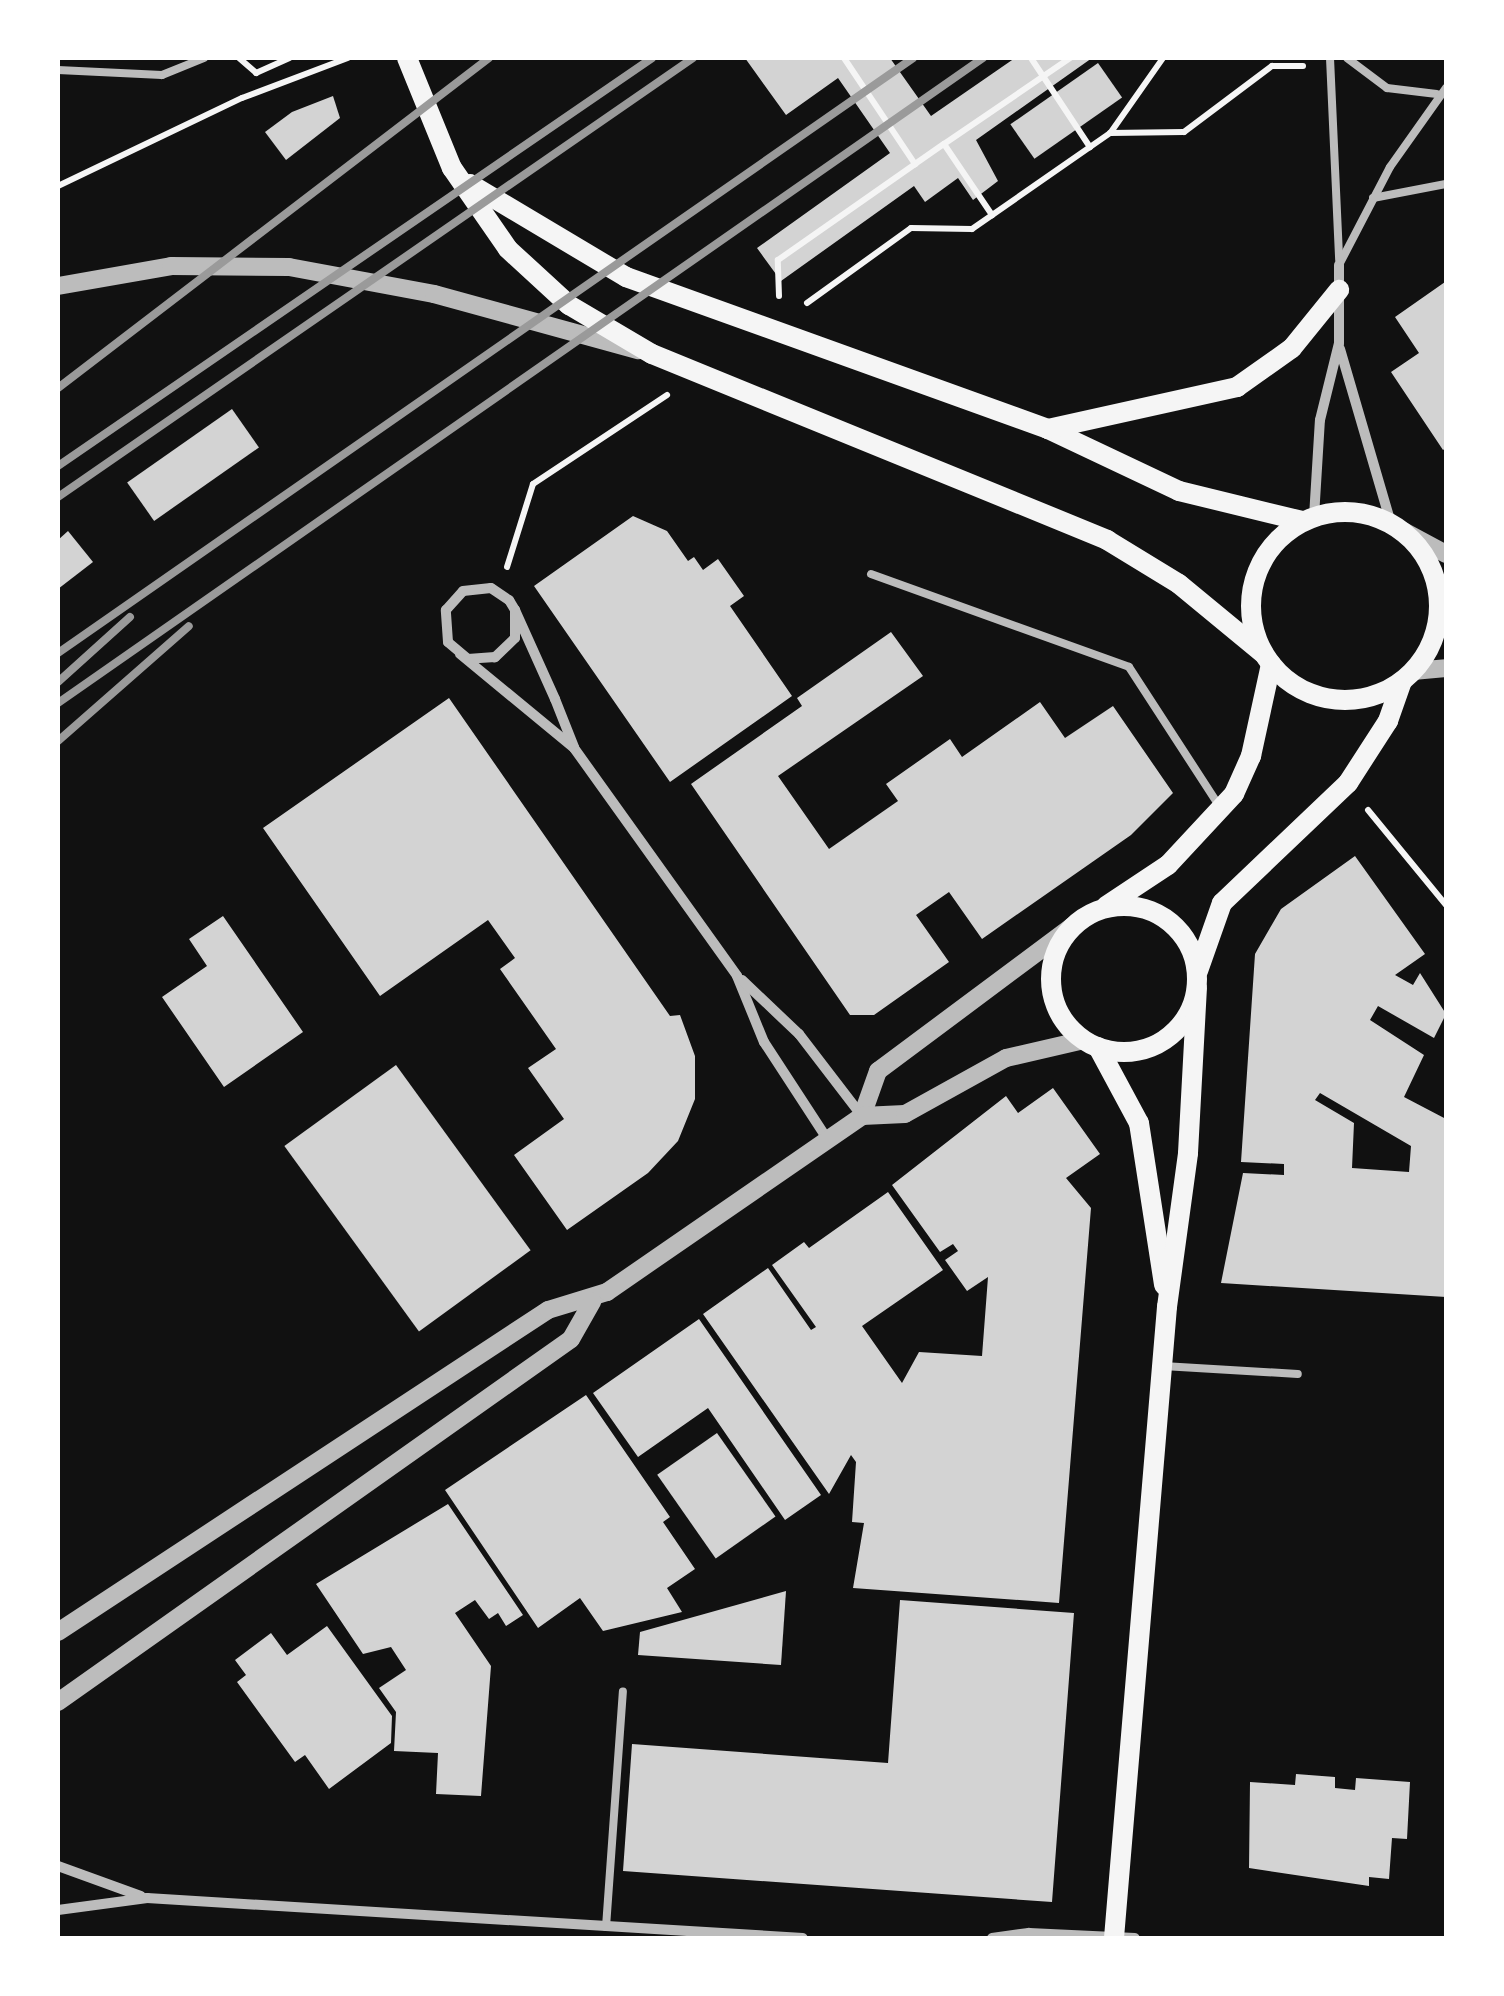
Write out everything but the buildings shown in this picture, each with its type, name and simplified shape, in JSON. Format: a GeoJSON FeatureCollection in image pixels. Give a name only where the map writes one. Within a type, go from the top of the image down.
{"type":"FeatureCollection","features":[{"type":"Feature","properties":{"kind":"main road"},"geometry":{"type":"LineString","coordinates":[[406,58],[452,168],[508,249],[542,286],[652,354],[1107,540],[1179,584],[1302,690],[1343,700],[1408,676]]}},
{"type":"Feature","properties":{"kind":"main road"},"geometry":{"type":"LineString","coordinates":[[452,168],[484,196],[599,265],[1048,428],[1179,491],[1308,519],[1351,510],[1397,527],[1428,561],[1440,599],[1434,638],[1348,783],[1222,903],[1188,1016],[1168,1038],[1126,1052],[1091,1044]]}},
{"type":"Feature","properties":{"kind":"main road"},"geometry":{"type":"LineString","coordinates":[[1048,428],[1236,387],[1292,348],[1339,290]]}},
{"type":"Feature","properties":{"kind":"main road"},"geometry":{"type":"LineString","coordinates":[[1168,1307],[1139,1123],[1091,1044],[1064,1021],[1052,980],[1056,952],[1089,916],[1168,865],[1222,811],[1245,773],[1267,658],[1254,633],[1252,590],[1269,549],[1308,519]]}},
{"type":"Feature","properties":{"kind":"main road"},"geometry":{"type":"LineString","coordinates":[[1089,916],[1132,906],[1168,920],[1191,949],[1197,981],[1188,1153],[1168,1307],[1121,1938]]}},
{"type":"Feature","properties":{"kind":"street"},"geometry":{"type":"LineString","coordinates":[[58,286],[172,266],[251,263],[350,276],[652,354]]}},
{"type":"Feature","properties":{"kind":"street"},"geometry":{"type":"LineString","coordinates":[[1308,519],[1320,420],[1339,343],[1339,265]]}},
{"type":"Feature","properties":{"kind":"street"},"geometry":{"type":"LineString","coordinates":[[1339,343],[1397,527],[1446,554]]}},
{"type":"Feature","properties":{"kind":"street"},"geometry":{"type":"LineString","coordinates":[[574,748],[460,654],[444,626],[455,597],[472,587],[490,588],[514,610],[574,748],[738,976],[800,1034],[862,1116]]}},
{"type":"Feature","properties":{"kind":"street"},"geometry":{"type":"LineString","coordinates":[[460,654],[478,660],[504,652],[515,638],[514,610]]}},
{"type":"Feature","properties":{"kind":"street"},"geometry":{"type":"LineString","coordinates":[[1408,676],[1446,668]]}},
{"type":"Feature","properties":{"kind":"street"},"geometry":{"type":"LineString","coordinates":[[862,1116],[878,1070],[1089,916]]}},
{"type":"Feature","properties":{"kind":"street"},"geometry":{"type":"LineString","coordinates":[[738,976],[764,1042],[828,1140]]}},
{"type":"Feature","properties":{"kind":"street"},"geometry":{"type":"LineString","coordinates":[[58,1632],[548,1310],[592,1302],[862,1116],[905,1114],[1006,1058],[1091,1044]]}},
{"type":"Feature","properties":{"kind":"street"},"geometry":{"type":"LineString","coordinates":[[58,1702],[571,1339],[592,1302]]}},
{"type":"Feature","properties":{"kind":"street"},"geometry":{"type":"LineString","coordinates":[[58,1866],[147,1898]]}},
{"type":"Feature","properties":{"kind":"street"},"geometry":{"type":"LineString","coordinates":[[58,1910],[147,1898],[705,1936],[802,1938]]}},
{"type":"Feature","properties":{"kind":"street"},"geometry":{"type":"LineString","coordinates":[[992,1938],[1121,1938]]}},
{"type":"Feature","properties":{"kind":"lane"},"geometry":{"type":"LineString","coordinates":[[58,70],[162,75],[204,58]]}},
{"type":"Feature","properties":{"kind":"lane"},"geometry":{"type":"LineString","coordinates":[[1346,58],[1387,88],[1438,94]]}},
{"type":"Feature","properties":{"kind":"lane"},"geometry":{"type":"LineString","coordinates":[[1330,62],[1339,265]]}},
{"type":"Feature","properties":{"kind":"lane"},"geometry":{"type":"LineString","coordinates":[[1339,265],[1373,198],[1438,94],[1446,88]]}},
{"type":"Feature","properties":{"kind":"lane"},"geometry":{"type":"LineString","coordinates":[[1373,198],[1446,184]]}},
{"type":"Feature","properties":{"kind":"lane"},"geometry":{"type":"LineString","coordinates":[[871,574],[1129,667],[1222,811]]}},
{"type":"Feature","properties":{"kind":"lane"},"geometry":{"type":"LineString","coordinates":[[1163,1366],[1298,1374]]}},
{"type":"Feature","properties":{"kind":"lane"},"geometry":{"type":"LineString","coordinates":[[606,1927],[622,1692]]}},
{"type":"Feature","properties":{"kind":"path"},"geometry":{"type":"LineString","coordinates":[[238,58],[256,73],[288,58]]}},
{"type":"Feature","properties":{"kind":"path"},"geometry":{"type":"LineString","coordinates":[[58,186],[242,98],[348,58]]}},
{"type":"Feature","properties":{"kind":"path"},"geometry":{"type":"LineString","coordinates":[[844,58],[915,164]]}},
{"type":"Feature","properties":{"kind":"path"},"geometry":{"type":"LineString","coordinates":[[1030,58],[1090,147]]}},
{"type":"Feature","properties":{"kind":"path"},"geometry":{"type":"LineString","coordinates":[[778,260],[1070,58]]}},
{"type":"Feature","properties":{"kind":"path"},"geometry":{"type":"LineString","coordinates":[[972,229],[1110,133],[1136,102],[1163,58]]}},
{"type":"Feature","properties":{"kind":"path"},"geometry":{"type":"LineString","coordinates":[[1110,133],[1184,132],[1273,62],[1330,62]]}},
{"type":"Feature","properties":{"kind":"path"},"geometry":{"type":"LineString","coordinates":[[944,144],[992,215]]}},
{"type":"Feature","properties":{"kind":"path"},"geometry":{"type":"LineString","coordinates":[[1348,783],[1408,867],[1446,905]]}},
{"type":"Feature","properties":{"kind":"railway"},"geometry":{"type":"LineString","coordinates":[[58,388],[489,58]]}},
{"type":"Feature","properties":{"kind":"railway"},"geometry":{"type":"LineString","coordinates":[[58,466],[652,58]]}},
{"type":"Feature","properties":{"kind":"railway"},"geometry":{"type":"LineString","coordinates":[[58,497],[693,58]]}},
{"type":"Feature","properties":{"kind":"railway"},"geometry":{"type":"LineString","coordinates":[[58,653],[913,58]]}},
{"type":"Feature","properties":{"kind":"railway"},"geometry":{"type":"LineString","coordinates":[[58,703],[983,58]]}},
{"type":"Feature","properties":{"kind":"railway"},"geometry":{"type":"LineString","coordinates":[[58,682],[130,617]]}},
{"type":"Feature","properties":{"kind":"railway"},"geometry":{"type":"LineString","coordinates":[[58,741],[189,626]]}}]}
